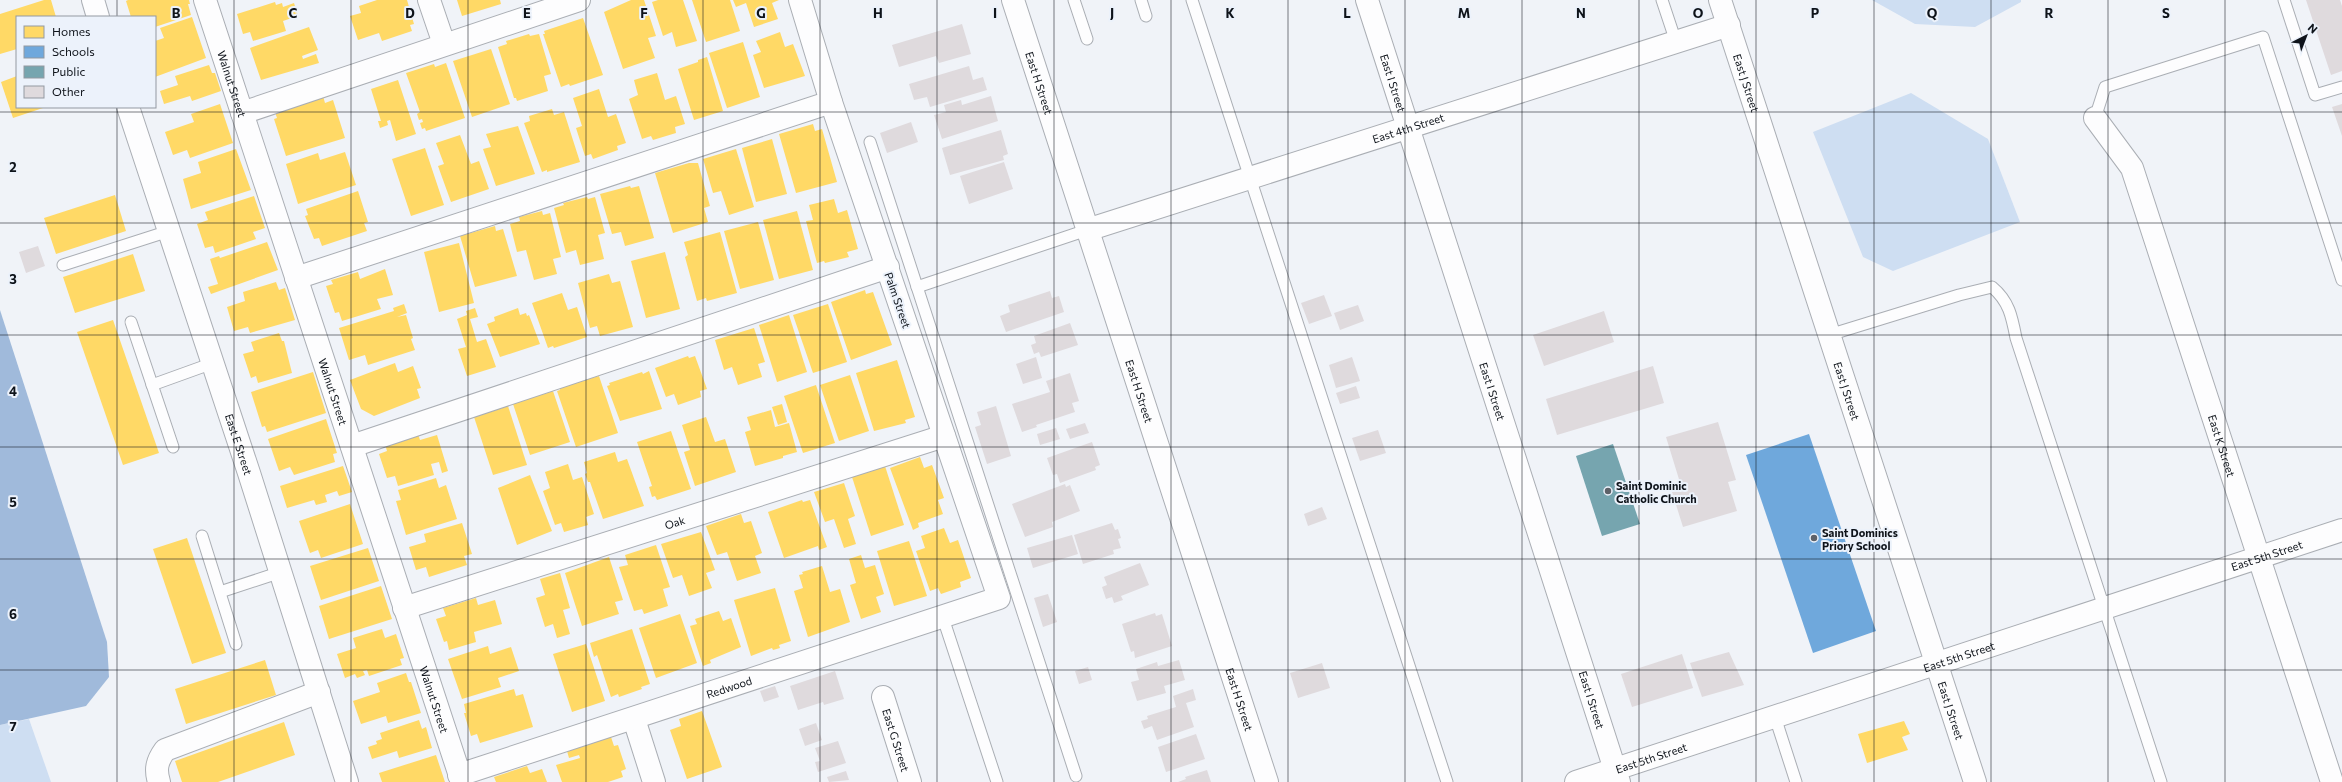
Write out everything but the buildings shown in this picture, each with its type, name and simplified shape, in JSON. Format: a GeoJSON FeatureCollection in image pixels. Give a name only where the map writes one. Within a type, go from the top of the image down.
{"type":"FeatureCollection","features":[{"type":"Feature","properties":{"kind":"street"},"geometry":{"type":"LineString","coordinates":[[93,0],[98,16]]}},
{"type":"Feature","properties":{"kind":"street","name":"Walnut Street"},"geometry":{"type":"LineString","coordinates":[[205,0],[460,778]]}},
{"type":"Feature","properties":{"kind":"street"},"geometry":{"type":"LineString","coordinates":[[430,0],[444,44]]}},
{"type":"Feature","properties":{"kind":"street"},"geometry":{"type":"LineString","coordinates":[[242,113],[444,44],[579,0]]}},
{"type":"Feature","properties":{"kind":"street","name":"Palm Street"},"geometry":{"type":"LineString","coordinates":[[800,0],[831,102],[1000,598]]}},
{"type":"Feature","properties":{"kind":"street","name":"East H Street"},"geometry":{"type":"LineString","coordinates":[[1013,0],[1266,782]]}},
{"type":"Feature","properties":{"kind":"street","name":"East I Street"},"geometry":{"type":"LineString","coordinates":[[1367,0],[1617,776]]}},
{"type":"Feature","properties":{"kind":"street","name":"East J Street"},"geometry":{"type":"LineString","coordinates":[[1720,0],[1975,782]]}},
{"type":"Feature","properties":{"kind":"street","name":"East 4th Street"},"geometry":{"type":"LineString","coordinates":[[1087,230],[1729,25]]}},
{"type":"Feature","properties":{"kind":"street"},"geometry":{"type":"LineString","coordinates":[[296,278],[831,102]]}},
{"type":"Feature","properties":{"kind":"street","name":"East E Street"},"geometry":{"type":"LineString","coordinates":[[128,108],[281,572],[347,782]]}},
{"type":"Feature","properties":{"kind":"street","name":"East K Street"},"geometry":{"type":"LineString","coordinates":[[2095,118],[2132,168],[2332,782]]}},
{"type":"Feature","properties":{"kind":"street"},"geometry":{"type":"LineString","coordinates":[[352,446],[888,267]]}},
{"type":"Feature","properties":{"kind":"street","name":"Oak"},"geometry":{"type":"LineString","coordinates":[[404,608],[944,436]]}},
{"type":"Feature","properties":{"kind":"street","name":"East 5th Street"},"geometry":{"type":"LineString","coordinates":[[1576,782],[1617,776],[1775,717],[2342,530]]}},
{"type":"Feature","properties":{"kind":"street","name":"Redwood"},"geometry":{"type":"LineString","coordinates":[[460,778],[1000,598]]}},
{"type":"Feature","properties":{"kind":"street"},"geometry":{"type":"LineString","coordinates":[[159,782],[157,774],[158,760],[165,750],[319,692]]}},
{"type":"Feature","properties":{"kind":"street","name":"East G Street"},"geometry":{"type":"LineString","coordinates":[[883,697],[910,782]]}},
{"type":"Feature","properties":{"kind":"street"},"geometry":{"type":"LineString","coordinates":[[634,719],[654,782]]}},
{"type":"Feature","properties":{"kind":"lane"},"geometry":{"type":"LineString","coordinates":[[1074,0],[1087,40]]}},
{"type":"Feature","properties":{"kind":"lane"},"geometry":{"type":"LineString","coordinates":[[1141,0],[1146,16]]}},
{"type":"Feature","properties":{"kind":"lane"},"geometry":{"type":"LineString","coordinates":[[1192,0],[1447,782]]}},
{"type":"Feature","properties":{"kind":"lane"},"geometry":{"type":"LineString","coordinates":[[1662,0],[1676,42]]}},
{"type":"Feature","properties":{"kind":"lane"},"geometry":{"type":"LineString","coordinates":[[2284,0],[2315,95],[2342,86]]}},
{"type":"Feature","properties":{"kind":"lane"},"geometry":{"type":"LineString","coordinates":[[2095,118],[2105,87],[2264,37],[2342,280]]}},
{"type":"Feature","properties":{"kind":"lane"},"geometry":{"type":"LineString","coordinates":[[870,142],[1076,776]]}},
{"type":"Feature","properties":{"kind":"lane"},"geometry":{"type":"LineString","coordinates":[[917,286],[1087,230]]}},
{"type":"Feature","properties":{"kind":"lane"},"geometry":{"type":"LineString","coordinates":[[63,265],[169,231]]}},
{"type":"Feature","properties":{"kind":"lane"},"geometry":{"type":"LineString","coordinates":[[1829,335],[1959,295],[1992,287],[2002,295],[2011,311],[2016,338],[2103,609],[2161,782]]}},
{"type":"Feature","properties":{"kind":"lane"},"geometry":{"type":"LineString","coordinates":[[131,322],[173,447]]}},
{"type":"Feature","properties":{"kind":"lane"},"geometry":{"type":"LineString","coordinates":[[152,385],[213,363]]}},
{"type":"Feature","properties":{"kind":"lane"},"geometry":{"type":"LineString","coordinates":[[202,536],[236,644]]}},
{"type":"Feature","properties":{"kind":"lane"},"geometry":{"type":"LineString","coordinates":[[220,592],[281,572]]}},
{"type":"Feature","properties":{"kind":"lane"},"geometry":{"type":"LineString","coordinates":[[943,618],[997,782]]}},
{"type":"Feature","properties":{"kind":"lane"},"geometry":{"type":"LineString","coordinates":[[1775,717],[1796,782]]}},
{"type":"Feature","properties":{"kind":"shaded area"},"geometry":{"type":"Polygon","coordinates":[[[1872,0],[2021,0],[2021,2],[1975,27],[1915,24],[1872,0]]]}},
{"type":"Feature","properties":{"kind":"shaded area"},"geometry":{"type":"Polygon","coordinates":[[[1911,93],[1988,139],[2020,222],[1893,271],[1863,257],[1813,132],[1911,93]]]}},
{"type":"Feature","properties":{"kind":"shaded area"},"geometry":{"type":"Polygon","coordinates":[[[29,719],[51,782],[0,782],[0,725],[29,719]]]}},
{"type":"Feature","properties":{"kind":"water"},"geometry":{"type":"Polygon","coordinates":[[[0,310],[107,642],[109,677],[86,706],[0,725],[0,310]]]}},
{"type":"Feature","properties":{"kind":"place","name":"Saint Dominic Catholic Church"},"geometry":{"type":"Point","coordinates":[1608,491]}},
{"type":"Feature","properties":{"kind":"place","name":"Saint Dominics Priory School"},"geometry":{"type":"Point","coordinates":[1814,538]}}]}
